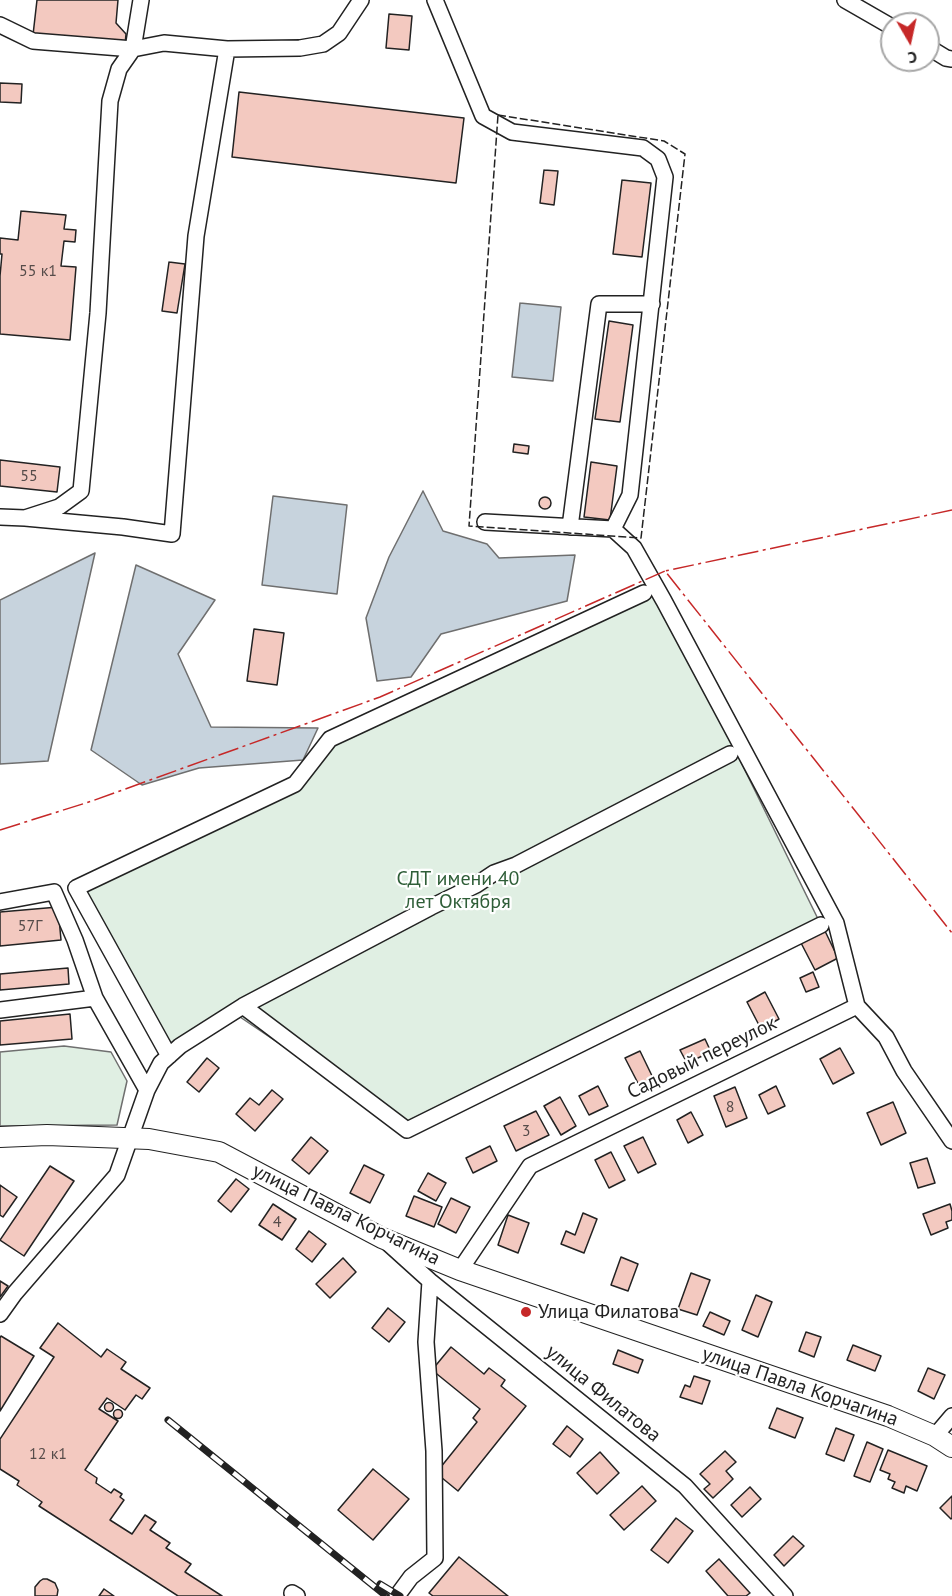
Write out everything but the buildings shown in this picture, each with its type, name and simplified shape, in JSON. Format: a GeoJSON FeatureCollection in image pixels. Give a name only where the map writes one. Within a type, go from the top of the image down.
{"type":"FeatureCollection","features":[{"type":"Feature","properties":{"kind":"main road","name":"улица Павла Корчагина"},"geometry":{"type":"LineString","coordinates":[[0,1137],[149,1139],[219,1152],[382,1238],[457,1269],[888,1416],[935,1436],[952,1447]]}},
{"type":"Feature","properties":{"kind":"street"},"geometry":{"type":"LineString","coordinates":[[25,518],[59,507],[81,491],[98,313],[111,101],[119,69],[134,49],[141,0]]}},
{"type":"Feature","properties":{"kind":"street"},"geometry":{"type":"LineString","coordinates":[[0,25],[33,41],[134,49],[164,43],[227,49],[300,48],[323,44],[339,33],[361,0]]}},
{"type":"Feature","properties":{"kind":"street"},"geometry":{"type":"LineString","coordinates":[[435,0],[483,116],[512,132],[643,148],[658,159],[665,177],[630,495],[613,530]]}},
{"type":"Feature","properties":{"kind":"street"},"geometry":{"type":"LineString","coordinates":[[845,0],[880,20]]}},
{"type":"Feature","properties":{"kind":"street"},"geometry":{"type":"LineString","coordinates":[[0,517],[123,527],[172,534],[196,236],[227,49]]}},
{"type":"Feature","properties":{"kind":"street"},"geometry":{"type":"LineString","coordinates":[[570,526],[599,304],[652,304]]}},
{"type":"Feature","properties":{"kind":"street"},"geometry":{"type":"LineString","coordinates":[[485,522],[613,530],[634,548],[836,923],[857,1006],[886,1037],[904,1071],[952,1141]]}},
{"type":"Feature","properties":{"kind":"street"},"geometry":{"type":"LineString","coordinates":[[169,1056],[76,888],[295,784],[330,739],[644,593]]}},
{"type":"Feature","properties":{"kind":"street"},"geometry":{"type":"LineString","coordinates":[[0,1314],[15,1293],[117,1174],[147,1090],[161,1063],[180,1046],[243,1006],[476,885],[494,873],[516,865],[730,754]]}},
{"type":"Feature","properties":{"kind":"street"},"geometry":{"type":"LineString","coordinates":[[0,902],[54,892],[75,940],[95,998],[147,1090]]}},
{"type":"Feature","properties":{"kind":"street"},"geometry":{"type":"LineString","coordinates":[[243,1006],[407,1130],[821,925]]}},
{"type":"Feature","properties":{"kind":"street"},"geometry":{"type":"LineString","coordinates":[[0,1010],[95,998]]}},
{"type":"Feature","properties":{"kind":"street","name":"Садовый переулок"},"geometry":{"type":"LineString","coordinates":[[436,1286],[457,1269],[530,1166],[857,1006]]}},
{"type":"Feature","properties":{"kind":"street","name":"улица Филатова"},"geometry":{"type":"LineString","coordinates":[[382,1238],[436,1286],[685,1486],[785,1596]]}},
{"type":"Feature","properties":{"kind":"street"},"geometry":{"type":"LineString","coordinates":[[397,1596],[411,1577],[435,1558],[434,1451],[426,1342],[436,1286]]}},
{"type":"Feature","properties":{"kind":"street"},"geometry":{"type":"LineString","coordinates":[[935,1436],[952,1416]]}},
{"type":"Feature","properties":{"kind":"green space","name":"СДТ имени 40 лет Октября"},"geometry":{"type":"Polygon","coordinates":[[[653,589],[821,925],[407,1130],[240,1017],[172,1058],[76,888],[295,784],[330,739],[653,589]]]}},
{"type":"Feature","properties":{"kind":"green space"},"geometry":{"type":"Polygon","coordinates":[[[64,1046],[111,1052],[127,1081],[117,1125],[0,1126],[0,1052],[64,1046]]]}},
{"type":"Feature","properties":{"kind":"shaded area"},"geometry":{"type":"Polygon","coordinates":[[[520,303],[561,307],[553,381],[512,377],[520,303]]]}},
{"type":"Feature","properties":{"kind":"shaded area"},"geometry":{"type":"Polygon","coordinates":[[[423,491],[443,531],[487,544],[499,558],[575,555],[567,601],[441,634],[411,677],[377,681],[366,618],[389,557],[423,491]]]}},
{"type":"Feature","properties":{"kind":"shaded area"},"geometry":{"type":"Polygon","coordinates":[[[273,496],[347,505],[337,594],[262,585],[273,496]]]}},
{"type":"Feature","properties":{"kind":"shaded area"},"geometry":{"type":"Polygon","coordinates":[[[95,553],[48,761],[0,764],[0,600],[95,553]]]}},
{"type":"Feature","properties":{"kind":"shaded area"},"geometry":{"type":"Polygon","coordinates":[[[136,565],[215,600],[178,654],[211,727],[318,728],[303,760],[199,768],[142,785],[91,750],[136,565]]]}},
{"type":"Feature","properties":{"kind":"railway"},"geometry":{"type":"LineString","coordinates":[[168,1420],[386,1596]]}},
{"type":"Feature","properties":{"kind":"railway"},"geometry":{"type":"LineString","coordinates":[[380,1584],[400,1596]]}},
{"type":"Feature","properties":{"kind":"fence"},"geometry":{"type":"LineString","coordinates":[[498,115],[664,141],[685,154],[641,538],[469,526],[498,115]]}},
{"type":"Feature","properties":{"kind":"power"},"geometry":{"type":"LineString","coordinates":[[952,510],[665,571],[952,933]]}},
{"type":"Feature","properties":{"kind":"power"},"geometry":{"type":"LineString","coordinates":[[0,830],[92,801],[380,697],[665,571]]}},
{"type":"Feature","properties":{"kind":"place","name":"Улица Филатова"},"geometry":{"type":"Point","coordinates":[526,1312]}}]}
